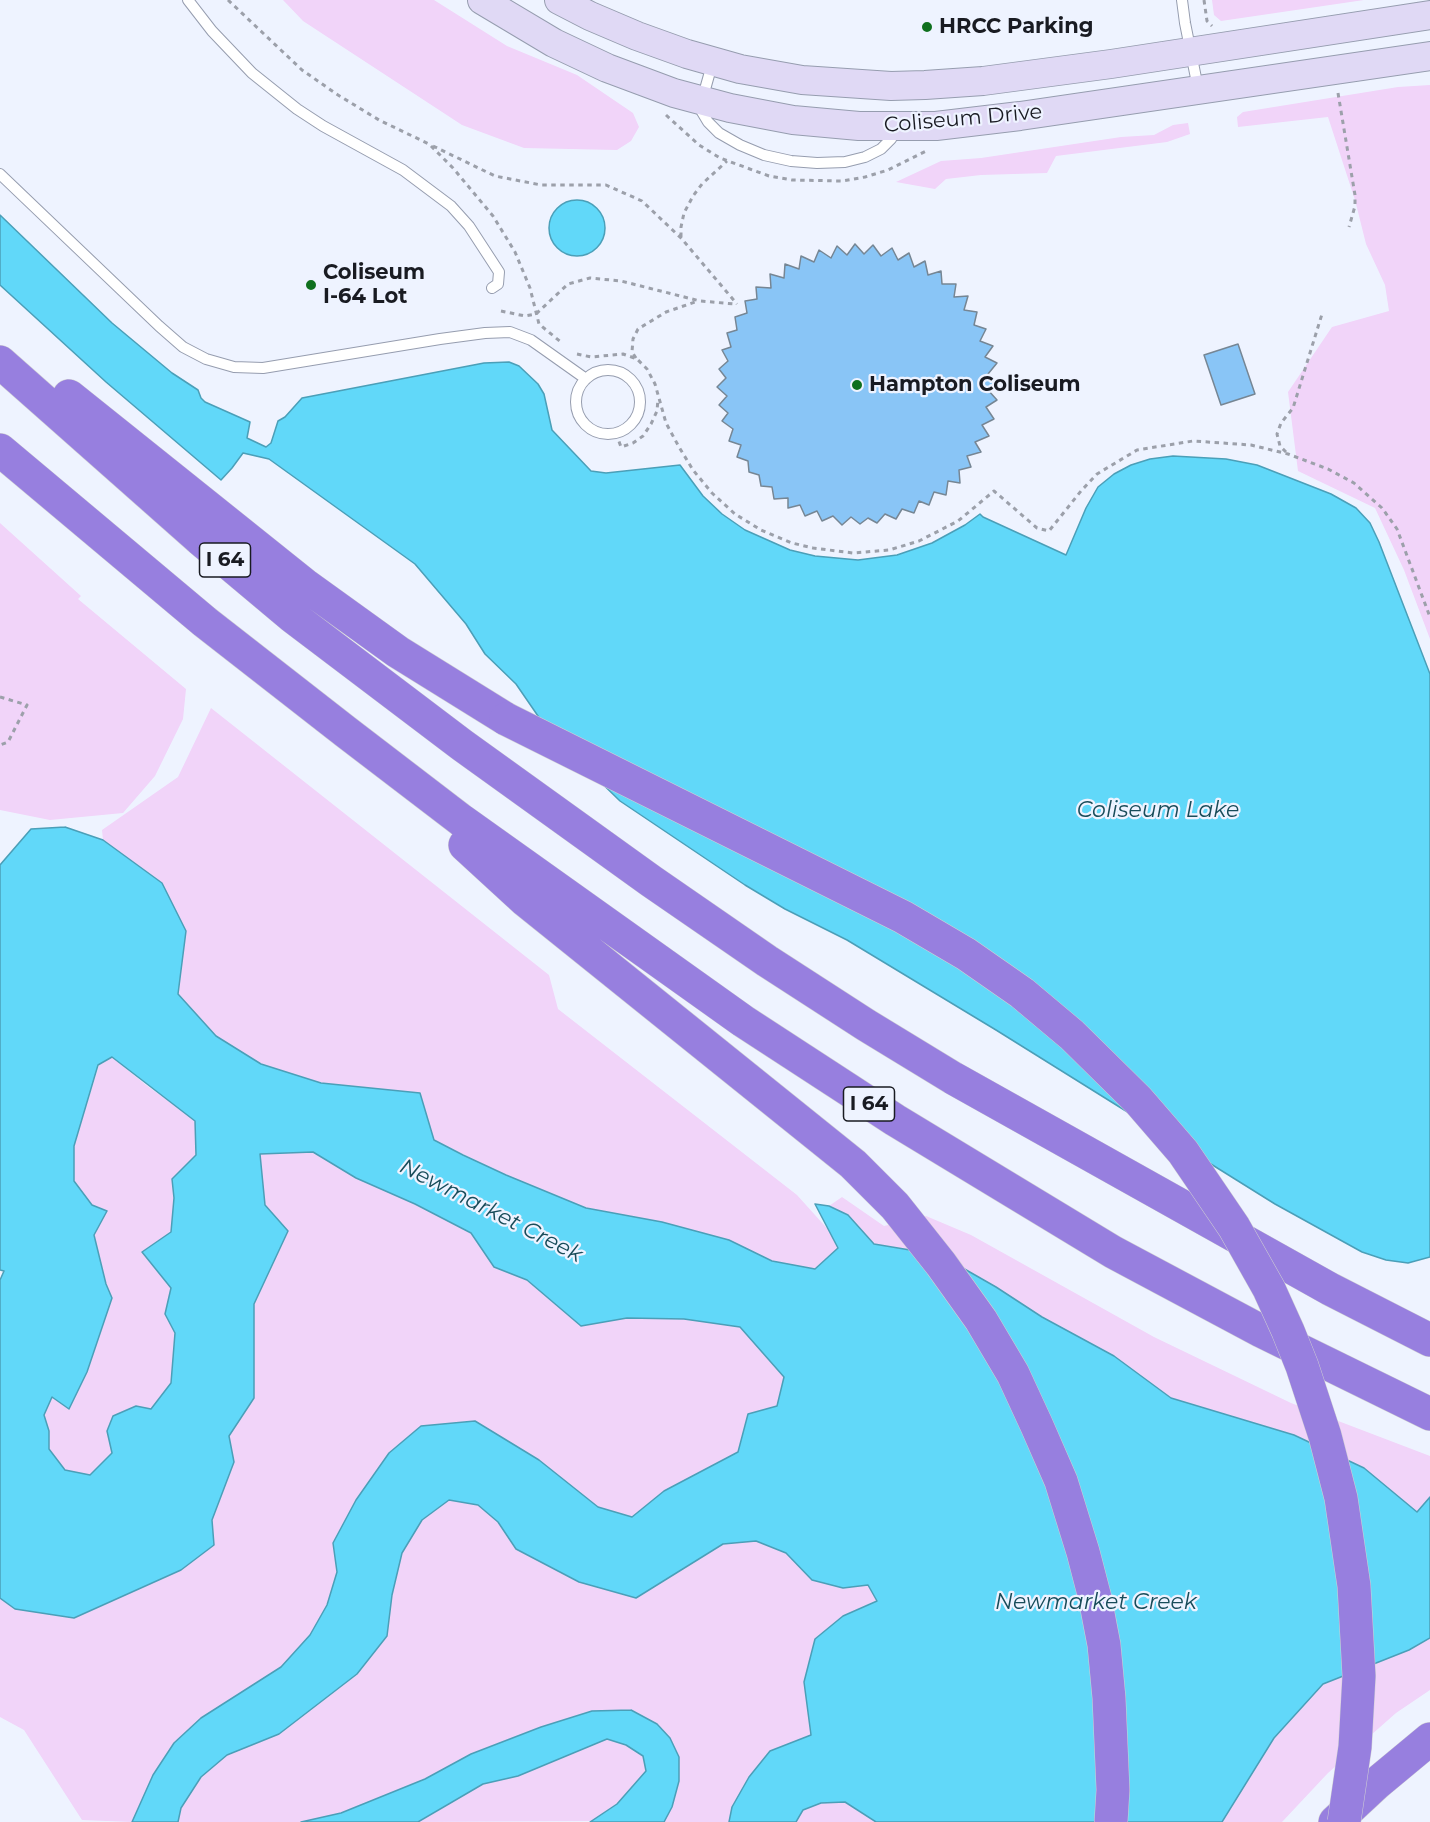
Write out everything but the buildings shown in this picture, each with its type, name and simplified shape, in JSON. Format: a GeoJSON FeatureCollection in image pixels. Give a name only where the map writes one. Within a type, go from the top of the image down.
{"type":"FeatureCollection","features":[{"type":"Feature","properties":{"kind":"highway"},"geometry":{"type":"LineString","coordinates":[[0,341],[305,585],[398,652],[506,719],[903,917],[966,954],[1022,993],[1072,1035],[1138,1100],[1183,1152],[1234,1227],[1269,1289],[1302,1366],[1325,1436],[1341,1498],[1354,1586],[1359,1676],[1355,1747],[1344,1822]]}},
{"type":"Feature","properties":{"kind":"highway","name":"I 64"},"geometry":{"type":"LineString","coordinates":[[0,362],[191,532],[293,617],[462,746],[757,955],[866,1026],[953,1078],[1330,1289],[1430,1340]]}},
{"type":"Feature","properties":{"kind":"highway","name":"I 64"},"geometry":{"type":"LineString","coordinates":[[0,450],[205,622],[346,732],[461,820],[742,1021],[895,1120],[1123,1258],[1261,1331],[1430,1414]]}},
{"type":"Feature","properties":{"kind":"highway"},"geometry":{"type":"LineString","coordinates":[[346,732],[526,901],[853,1164],[895,1206],[981,1320],[1012,1374],[1061,1481],[1083,1552],[1104,1645],[1113,1746],[1111,1822]]}},
{"type":"Feature","properties":{"kind":"highway"},"geometry":{"type":"LineString","coordinates":[[1335,1822],[1430,1739]]}},
{"type":"Feature","properties":{"kind":"street","name":"Coliseum Drive"},"geometry":{"type":"LineString","coordinates":[[482,0],[519,24],[607,68],[674,93],[730,108],[793,120],[859,126],[936,126],[1020,116],[1430,56]]}},
{"type":"Feature","properties":{"kind":"street","name":"Coliseum Drive"},"geometry":{"type":"LineString","coordinates":[[560,0],[637,36],[687,54],[740,69],[802,80],[858,85],[925,85],[983,81],[1430,15]]}},
{"type":"Feature","properties":{"kind":"lane"},"geometry":{"type":"LineString","coordinates":[[188,0],[252,73],[297,109],[323,126],[404,170],[451,206],[469,226],[500,272],[498,284],[492,288]]}},
{"type":"Feature","properties":{"kind":"lane"},"geometry":{"type":"LineString","coordinates":[[1182,0],[1198,90]]}},
{"type":"Feature","properties":{"kind":"lane"},"geometry":{"type":"LineString","coordinates":[[713,61],[702,100],[702,112],[719,133],[764,155],[791,161],[845,162],[865,157],[881,149],[891,139],[897,127]]}},
{"type":"Feature","properties":{"kind":"lane"},"geometry":{"type":"LineString","coordinates":[[0,174],[159,326],[183,346],[206,359],[234,367],[263,368],[440,339],[510,332],[531,340],[586,379]]}},
{"type":"Feature","properties":{"kind":"lane"},"geometry":{"type":"LineString","coordinates":[[603,370],[613,370],[631,378],[640,396],[641,405],[638,415],[625,429],[616,433],[595,432],[586,426],[576,408],[576,397],[580,387],[594,373],[603,370]]}},
{"type":"Feature","properties":{"kind":"path"},"geometry":{"type":"LineString","coordinates":[[228,0],[302,70],[379,120],[495,176],[541,184],[606,185],[642,201],[681,238],[737,304],[700,301],[621,281],[590,278],[568,284],[536,314],[525,316],[501,311]]}},
{"type":"Feature","properties":{"kind":"path"},"geometry":{"type":"LineString","coordinates":[[1337,86],[1355,195],[1354,212],[1349,227]]}},
{"type":"Feature","properties":{"kind":"path"},"geometry":{"type":"LineString","coordinates":[[429,144],[453,168],[493,216],[515,252],[530,288],[539,324],[578,354],[591,357],[623,354],[637,359]]}},
{"type":"Feature","properties":{"kind":"path"},"geometry":{"type":"LineString","coordinates":[[681,238],[684,213],[693,196],[702,184],[727,161]]}},
{"type":"Feature","properties":{"kind":"path"},"geometry":{"type":"LineString","coordinates":[[700,301],[666,312],[638,329],[633,339],[632,352],[647,369],[655,384],[666,423],[693,470],[712,493],[735,513],[776,537],[835,552],[890,550],[919,542],[958,521],[994,491],[1036,528],[1049,531],[1097,474],[1137,450],[1193,441],[1251,445],[1288,454],[1341,476],[1365,492],[1382,508],[1397,529],[1430,617]]}},
{"type":"Feature","properties":{"kind":"path"},"geometry":{"type":"LineString","coordinates":[[1288,454],[1280,446],[1276,434],[1281,423],[1293,408],[1322,314]]}},
{"type":"Feature","properties":{"kind":"path"},"geometry":{"type":"LineString","coordinates":[[616,433],[621,447],[643,436],[657,411],[658,396]]}},
{"type":"Feature","properties":{"kind":"path"},"geometry":{"type":"LineString","coordinates":[[0,697],[27,705],[8,742],[0,746]]}},
{"type":"Feature","properties":{"kind":"shaded area"},"geometry":{"type":"Polygon","coordinates":[[[283,0],[434,0],[507,46],[577,75],[633,113],[639,127],[631,141],[617,150],[524,148],[462,125],[303,21],[283,0]]]}},
{"type":"Feature","properties":{"kind":"shaded area"},"geometry":{"type":"Polygon","coordinates":[[[1212,0],[1364,0],[1221,21],[1214,15],[1212,0]]]}},
{"type":"Feature","properties":{"kind":"shaded area"},"geometry":{"type":"Polygon","coordinates":[[[1430,85],[1430,639],[1404,570],[1375,508],[1298,471],[1288,392],[1332,327],[1389,311],[1385,285],[1366,244],[1355,200],[1328,117],[1238,127],[1237,117],[1243,112],[1398,87],[1430,85]]]}},
{"type":"Feature","properties":{"kind":"shaded area"},"geometry":{"type":"Polygon","coordinates":[[[1188,123],[1190,134],[1167,142],[1056,156],[1047,173],[981,175],[946,179],[935,189],[896,182],[941,161],[981,158],[1121,137],[1154,135],[1173,125],[1188,123]]]}},
{"type":"Feature","properties":{"kind":"shaded area"},"geometry":{"type":"Polygon","coordinates":[[[0,523],[81,596],[78,599],[186,689],[183,719],[155,776],[123,813],[50,820],[0,810],[0,523]]]}},
{"type":"Feature","properties":{"kind":"shaded area"},"geometry":{"type":"Polygon","coordinates":[[[211,708],[549,975],[558,1009],[797,1195],[833,1235],[838,1248],[815,1269],[772,1261],[729,1240],[662,1222],[586,1208],[506,1175],[434,1140],[420,1093],[321,1083],[261,1064],[216,1036],[178,994],[186,931],[162,883],[103,840],[102,830],[178,777],[211,708]]]}},
{"type":"Feature","properties":{"kind":"shaded area"},"geometry":{"type":"Polygon","coordinates":[[[112,1057],[195,1120],[196,1155],[172,1179],[174,1198],[171,1232],[171,1288],[165,1314],[175,1333],[171,1383],[151,1409],[107,1431],[112,1453],[90,1475],[65,1470],[49,1449],[49,1431],[44,1415],[52,1397],[69,1409],[87,1372],[112,1298],[106,1284],[94,1235],[92,1205],[74,1180],[74,1146],[99,1065],[112,1057]]]}},
{"type":"Feature","properties":{"kind":"shaded area"},"geometry":{"type":"Polygon","coordinates":[[[313,1152],[356,1178],[472,1233],[494,1267],[527,1280],[581,1326],[627,1318],[684,1319],[740,1327],[784,1377],[777,1406],[748,1414],[738,1452],[664,1491],[632,1517],[598,1507],[539,1460],[475,1421],[389,1453],[356,1500],[333,1543],[337,1572],[327,1605],[310,1635],[281,1667],[201,1718],[153,1775],[132,1822],[82,1820],[24,1730],[0,1717],[0,1598],[15,1609],[214,1545],[212,1520],[234,1462],[229,1436],[254,1398],[254,1304],[288,1231],[265,1205],[260,1154],[313,1152]]]}},
{"type":"Feature","properties":{"kind":"shaded area"},"geometry":{"type":"Polygon","coordinates":[[[842,1197],[884,1226],[926,1216],[971,1235],[1154,1337],[1291,1403],[1430,1456],[1430,1497],[1417,1513],[1364,1468],[1294,1435],[1171,1398],[1114,1356],[1042,1317],[940,1255],[874,1244],[848,1215],[829,1206],[842,1197]]]}},
{"type":"Feature","properties":{"kind":"shaded area"},"geometry":{"type":"Polygon","coordinates":[[[449,1499],[478,1504],[498,1522],[516,1549],[723,1544],[756,1541],[786,1553],[812,1580],[843,1588],[868,1585],[877,1600],[843,1616],[804,1682],[811,1735],[770,1751],[732,1807],[729,1822],[664,1822],[672,1807],[670,1738],[657,1724],[631,1710],[471,1754],[425,1779],[341,1813],[301,1822],[178,1822],[181,1808],[201,1777],[227,1755],[279,1734],[358,1674],[387,1636],[392,1595],[402,1553],[422,1520],[449,1499]]]}},
{"type":"Feature","properties":{"kind":"shaded area"},"geometry":{"type":"Polygon","coordinates":[[[1430,1638],[1430,1690],[1396,1713],[1328,1773],[1282,1822],[1222,1822],[1274,1738],[1323,1684],[1409,1650],[1430,1638]]]}},
{"type":"Feature","properties":{"kind":"shaded area"},"geometry":{"type":"Polygon","coordinates":[[[607,1739],[626,1745],[643,1756],[646,1771],[617,1804],[594,1821],[418,1822],[483,1784],[518,1776],[607,1739]]]}},
{"type":"Feature","properties":{"kind":"shaded area"},"geometry":{"type":"Polygon","coordinates":[[[845,1802],[876,1822],[796,1822],[803,1810],[821,1803],[845,1802]]]}},
{"type":"Feature","properties":{"kind":"water"},"geometry":{"type":"Polygon","coordinates":[[[571,200],[583,200],[593,204],[601,212],[605,228],[601,244],[593,252],[583,256],[571,256],[561,252],[553,244],[549,234],[549,222],[553,212],[561,204],[571,200]]]}},
{"type":"Feature","properties":{"kind":"water","name":"Coliseum Lake"},"geometry":{"type":"Polygon","coordinates":[[[0,215],[112,323],[172,373],[198,390],[205,402],[250,422],[247,438],[266,447],[271,443],[278,421],[285,417],[302,398],[484,363],[509,362],[519,366],[538,384],[544,394],[552,430],[591,471],[606,473],[680,465],[703,496],[722,514],[745,530],[790,550],[815,556],[858,560],[897,555],[932,543],[980,514],[1066,555],[1086,508],[1098,487],[1114,474],[1131,465],[1150,459],[1173,456],[1226,459],[1257,465],[1331,494],[1356,508],[1370,523],[1379,542],[1430,674],[1430,1257],[1408,1263],[1386,1260],[1362,1252],[1275,1204],[847,940],[785,909],[745,885],[620,801],[549,732],[516,684],[485,654],[466,624],[415,564],[269,459],[243,453],[221,480],[106,382],[0,285],[0,215]]]}},
{"type":"Feature","properties":{"kind":"water","name":"Newmarket Creek"},"geometry":{"type":"Polygon","coordinates":[[[65,827],[103,840],[162,883],[186,931],[178,994],[216,1036],[261,1064],[321,1083],[420,1093],[434,1140],[463,1155],[586,1208],[662,1222],[729,1240],[772,1261],[815,1269],[838,1248],[815,1204],[829,1206],[848,1215],[874,1244],[940,1255],[1042,1317],[1114,1356],[1171,1398],[1294,1435],[1364,1468],[1417,1512],[1430,1497],[1430,1638],[1409,1650],[1323,1684],[1274,1738],[1222,1822],[876,1822],[845,1802],[821,1803],[803,1810],[796,1822],[729,1822],[732,1807],[749,1777],[770,1751],[811,1735],[804,1682],[815,1639],[843,1616],[877,1601],[868,1585],[843,1588],[812,1580],[786,1553],[756,1541],[723,1544],[636,1598],[579,1582],[516,1549],[498,1522],[478,1505],[449,1500],[422,1520],[402,1553],[392,1595],[387,1636],[357,1674],[279,1734],[227,1755],[201,1777],[181,1808],[178,1822],[132,1822],[153,1775],[174,1743],[201,1718],[281,1667],[310,1635],[327,1605],[337,1572],[333,1543],[356,1500],[389,1453],[421,1426],[475,1421],[539,1460],[598,1507],[632,1517],[664,1491],[738,1452],[748,1414],[777,1406],[784,1377],[740,1327],[684,1319],[627,1318],[581,1326],[527,1280],[494,1267],[471,1233],[415,1204],[356,1178],[313,1152],[260,1154],[265,1205],[288,1231],[254,1304],[254,1398],[229,1436],[234,1462],[212,1520],[214,1545],[181,1570],[74,1618],[15,1609],[0,1598],[0,1280],[4,1271],[0,1270],[0,865],[31,829],[65,827]],[[112,1057],[98,1065],[74,1146],[74,1181],[92,1205],[107,1211],[94,1235],[106,1284],[112,1298],[87,1372],[69,1409],[52,1397],[44,1415],[49,1431],[49,1449],[65,1470],[90,1475],[112,1453],[107,1431],[113,1416],[136,1406],[151,1409],[171,1383],[175,1333],[165,1314],[171,1288],[142,1252],[171,1232],[174,1198],[172,1179],[196,1155],[195,1121],[112,1057]]]}},
{"type":"Feature","properties":{"kind":"water"},"geometry":{"type":"Polygon","coordinates":[[[631,1710],[657,1724],[670,1738],[679,1757],[679,1781],[672,1807],[664,1822],[590,1822],[617,1804],[646,1771],[643,1756],[626,1745],[607,1739],[518,1776],[483,1784],[418,1822],[301,1822],[341,1813],[425,1779],[471,1754],[541,1727],[592,1711],[631,1710]]]}},
{"type":"Feature","properties":{"kind":"place","name":"HRCC Parking"},"geometry":{"type":"Point","coordinates":[927,27]}},
{"type":"Feature","properties":{"kind":"place","name":"Coliseum I-64 Lot"},"geometry":{"type":"Point","coordinates":[311,285]}},
{"type":"Feature","properties":{"kind":"place","name":"Hampton Coliseum"},"geometry":{"type":"Point","coordinates":[857,385]}}]}
